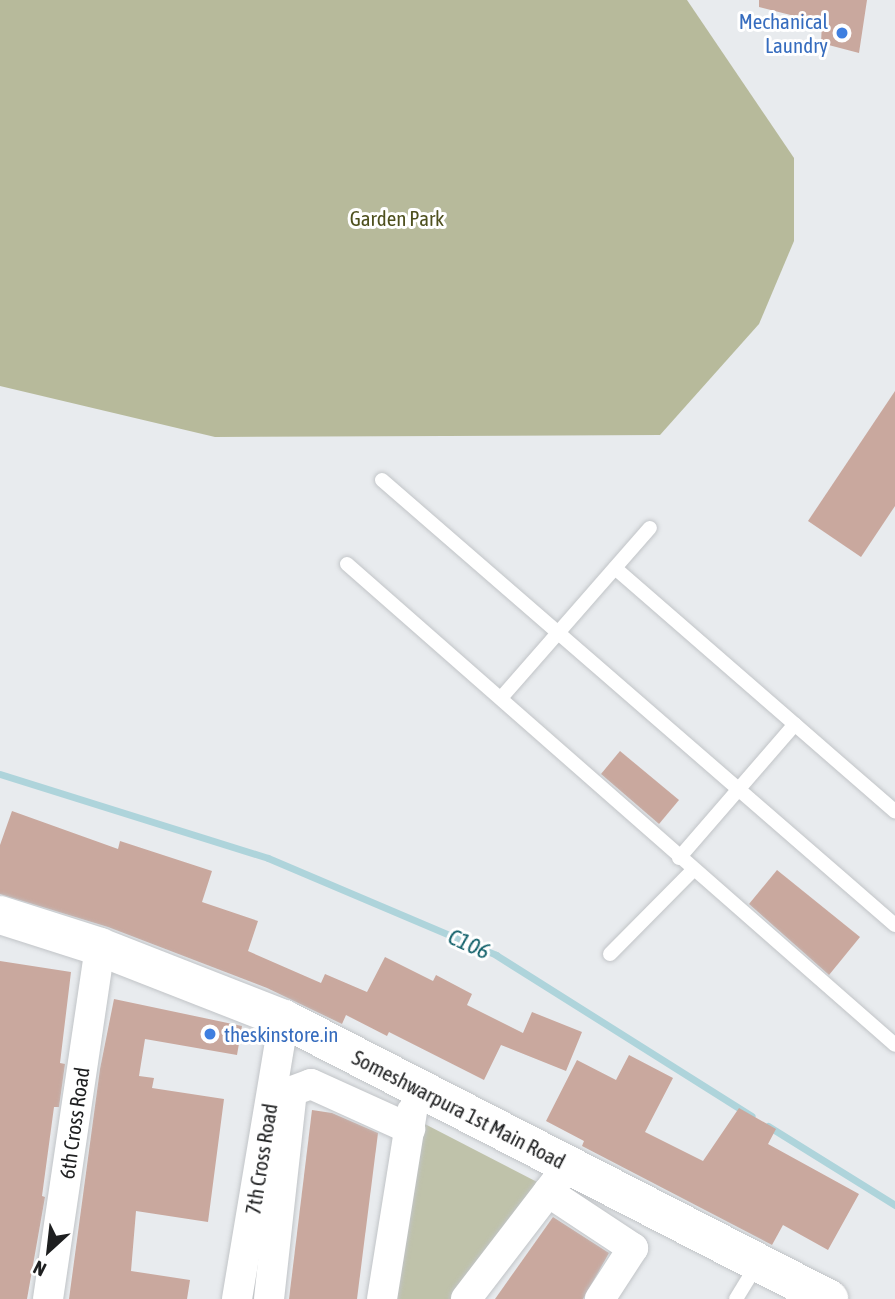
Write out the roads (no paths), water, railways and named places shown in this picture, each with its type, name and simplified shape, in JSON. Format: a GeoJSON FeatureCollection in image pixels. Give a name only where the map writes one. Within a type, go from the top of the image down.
{"type":"FeatureCollection","features":[{"type":"Feature","properties":{"kind":"street","name":"Someshwarpura 1st Main Road"},"geometry":{"type":"LineString","coordinates":[[0,915],[100,947],[284,1019],[416,1086],[559,1179],[758,1262],[829,1299]]}},
{"type":"Feature","properties":{"kind":"street","name":"6th Cross Road"},"geometry":{"type":"LineString","coordinates":[[48,1299],[100,947]]}},
{"type":"Feature","properties":{"kind":"street","name":"7th Cross Road"},"geometry":{"type":"LineString","coordinates":[[237,1299],[284,1019]]}},
{"type":"Feature","properties":{"kind":"street"},"geometry":{"type":"LineString","coordinates":[[269,1299],[292,1091],[311,1084],[410,1129]]}},
{"type":"Feature","properties":{"kind":"street"},"geometry":{"type":"LineString","coordinates":[[382,1299],[416,1086]]}},
{"type":"Feature","properties":{"kind":"street"},"geometry":{"type":"LineString","coordinates":[[466,1299],[559,1179],[633,1248],[600,1299]]}},
{"type":"Feature","properties":{"kind":"lane"},"geometry":{"type":"LineString","coordinates":[[382,480],[895,925]]}},
{"type":"Feature","properties":{"kind":"lane"},"geometry":{"type":"LineString","coordinates":[[501,698],[650,528]]}},
{"type":"Feature","properties":{"kind":"lane"},"geometry":{"type":"LineString","coordinates":[[348,565],[895,1045]]}},
{"type":"Feature","properties":{"kind":"lane"},"geometry":{"type":"LineString","coordinates":[[615,568],[895,811]]}},
{"type":"Feature","properties":{"kind":"lane"},"geometry":{"type":"LineString","coordinates":[[679,858],[795,724]]}},
{"type":"Feature","properties":{"kind":"lane"},"geometry":{"type":"LineString","coordinates":[[610,954],[693,870]]}},
{"type":"Feature","properties":{"kind":"lane"},"geometry":{"type":"LineString","coordinates":[[736,1299],[758,1262]]}},
{"type":"Feature","properties":{"kind":"waterway","name":"C106"},"geometry":{"type":"LineString","coordinates":[[0,774],[268,858],[496,955],[752,1116]]}},
{"type":"Feature","properties":{"kind":"waterway","name":"C106"},"geometry":{"type":"LineString","coordinates":[[768,1126],[895,1205]]}},
{"type":"Feature","properties":{"kind":"place","name":"Mechanical Laundry"},"geometry":{"type":"Point","coordinates":[842,33]}},
{"type":"Feature","properties":{"kind":"place","name":"theskinstore.in"},"geometry":{"type":"Point","coordinates":[210,1034]}},
{"type":"Feature","properties":{"kind":"park label","name":"Garden Park"},"geometry":{"type":"Point","coordinates":[397,218]}}]}
